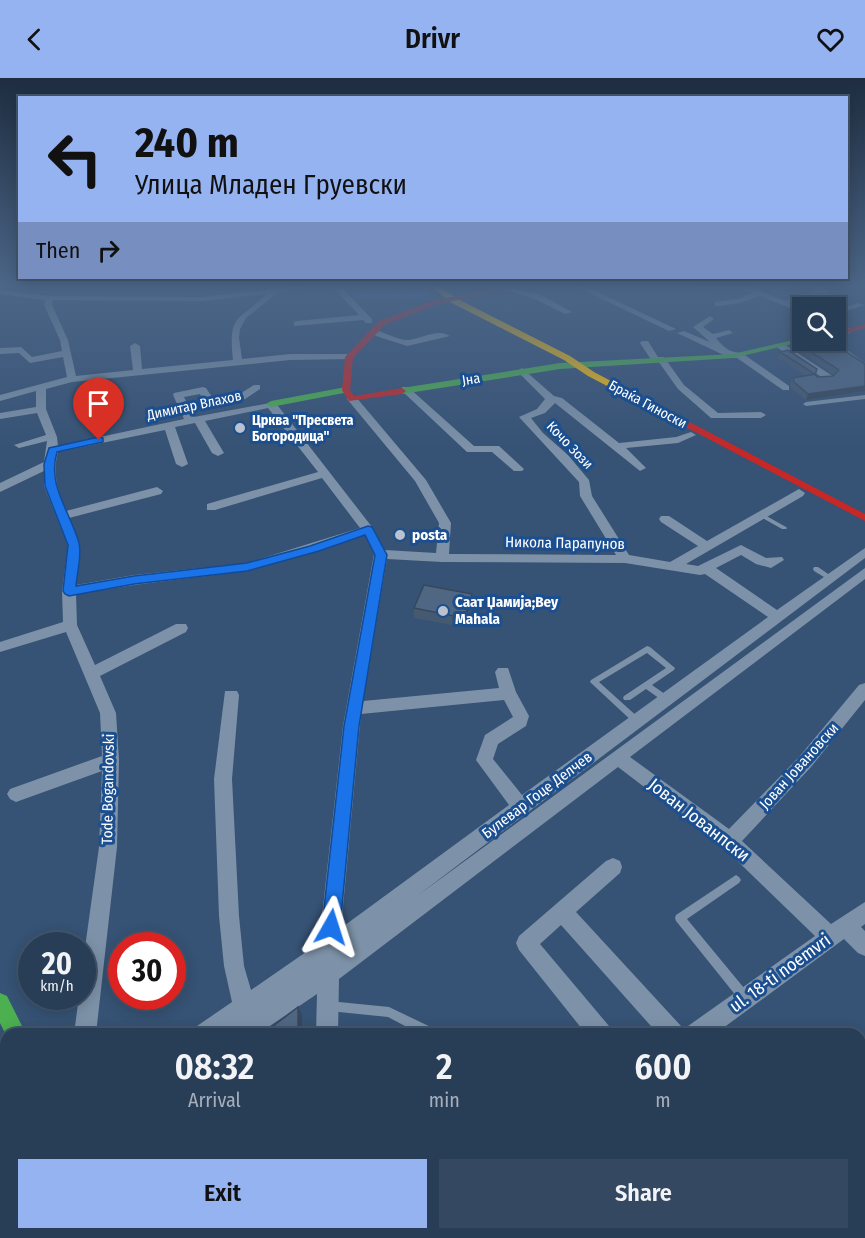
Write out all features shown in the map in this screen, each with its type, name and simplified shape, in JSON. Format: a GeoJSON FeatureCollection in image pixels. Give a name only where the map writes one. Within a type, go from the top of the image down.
{"type":"FeatureCollection","features":[{"type":"Feature","properties":{"kind":"street"},"geometry":{"type":"LineString","coordinates":[[64,340],[72,379]]}},
{"type":"Feature","properties":{"kind":"street"},"geometry":{"type":"LineString","coordinates":[[235,340],[238,363]]}},
{"type":"Feature","properties":{"kind":"street"},"geometry":{"type":"LineString","coordinates":[[361,340],[349,357],[349,394],[420,480],[446,523],[442,558]]}},
{"type":"Feature","properties":{"kind":"street"},"geometry":{"type":"LineString","coordinates":[[400,340],[406,343],[417,340]]}},
{"type":"Feature","properties":{"kind":"street","name":"Браќа Гиноски"},"geometry":{"type":"LineString","coordinates":[[532,340],[567,358],[567,365]]}},
{"type":"Feature","properties":{"kind":"street"},"geometry":{"type":"LineString","coordinates":[[700,340],[736,356],[786,388]]}},
{"type":"Feature","properties":{"kind":"street"},"geometry":{"type":"LineString","coordinates":[[713,340],[719,348]]}},
{"type":"Feature","properties":{"kind":"street"},"geometry":{"type":"LineString","coordinates":[[645,343],[681,387],[715,416],[761,415]]}},
{"type":"Feature","properties":{"kind":"street","name":"Јна"},"geometry":{"type":"LineString","coordinates":[[271,404],[405,389],[567,365],[736,356],[792,343]]}},
{"type":"Feature","properties":{"kind":"street"},"geometry":{"type":"LineString","coordinates":[[135,346],[141,358],[138,372]]}},
{"type":"Feature","properties":{"kind":"street"},"geometry":{"type":"LineString","coordinates":[[781,346],[829,377],[818,379]]}},
{"type":"Feature","properties":{"kind":"street"},"geometry":{"type":"LineString","coordinates":[[0,351],[21,350],[30,360],[67,353]]}},
{"type":"Feature","properties":{"kind":"street"},"geometry":{"type":"LineString","coordinates":[[842,351],[865,367]]}},
{"type":"Feature","properties":{"kind":"street"},"geometry":{"type":"LineString","coordinates":[[0,398],[72,379],[290,357],[349,357]]}},
{"type":"Feature","properties":{"kind":"street","name":"Браќа Гиноски"},"geometry":{"type":"LineString","coordinates":[[567,365],[865,527]]}},
{"type":"Feature","properties":{"kind":"street","name":"Браќа Гиноски"},"geometry":{"type":"LineString","coordinates":[[567,365],[865,518]]}},
{"type":"Feature","properties":{"kind":"street","name":"Кочо Зози"},"geometry":{"type":"LineString","coordinates":[[522,371],[551,399],[541,411],[524,417],[585,482],[586,496],[625,559]]}},
{"type":"Feature","properties":{"kind":"street","name":"Tode Bogandovski"},"geometry":{"type":"LineString","coordinates":[[41,387],[41,409],[51,450],[50,486],[74,545],[69,591],[70,626],[108,713],[111,760],[108,847],[86,1028]]}},
{"type":"Feature","properties":{"kind":"street"},"geometry":{"type":"LineString","coordinates":[[218,453],[178,395],[203,390],[211,404],[241,397],[257,387]]}},
{"type":"Feature","properties":{"kind":"street"},"geometry":{"type":"LineString","coordinates":[[405,389],[471,450],[495,448],[518,468]]}},
{"type":"Feature","properties":{"kind":"street"},"geometry":{"type":"LineString","coordinates":[[551,399],[558,400],[617,446],[640,468]]}},
{"type":"Feature","properties":{"kind":"street"},"geometry":{"type":"LineString","coordinates":[[271,404],[368,530],[381,555],[354,708],[329,949],[327,1028]]}},
{"type":"Feature","properties":{"kind":"street","name":"Димитар Влахов"},"geometry":{"type":"LineString","coordinates":[[51,450],[271,404]]}},
{"type":"Feature","properties":{"kind":"street"},"geometry":{"type":"LineString","coordinates":[[0,416],[41,409]]}},
{"type":"Feature","properties":{"kind":"street"},"geometry":{"type":"LineString","coordinates":[[169,425],[182,464]]}},
{"type":"Feature","properties":{"kind":"street"},"geometry":{"type":"LineString","coordinates":[[617,446],[678,440],[692,435]]}},
{"type":"Feature","properties":{"kind":"street"},"geometry":{"type":"LineString","coordinates":[[194,443],[210,439]]}},
{"type":"Feature","properties":{"kind":"street"},"geometry":{"type":"LineString","coordinates":[[19,446],[51,450]]}},
{"type":"Feature","properties":{"kind":"street"},"geometry":{"type":"LineString","coordinates":[[0,488],[51,450]]}},
{"type":"Feature","properties":{"kind":"street"},"geometry":{"type":"LineString","coordinates":[[211,507],[324,474]]}},
{"type":"Feature","properties":{"kind":"street"},"geometry":{"type":"LineString","coordinates":[[61,516],[157,491]]}},
{"type":"Feature","properties":{"kind":"street"},"geometry":{"type":"LineString","coordinates":[[672,567],[705,545],[799,493]]}},
{"type":"Feature","properties":{"kind":"street"},"geometry":{"type":"LineString","coordinates":[[665,519],[705,545]]}},
{"type":"Feature","properties":{"kind":"street"},"geometry":{"type":"LineString","coordinates":[[69,591],[134,580],[247,567],[368,530]]}},
{"type":"Feature","properties":{"kind":"street"},"geometry":{"type":"LineString","coordinates":[[777,560],[771,564],[760,561],[741,549],[706,568],[778,617]]}},
{"type":"Feature","properties":{"kind":"street","name":"Булевар Гоце Делчев"},"geometry":{"type":"LineString","coordinates":[[214,1028],[329,949],[778,617],[824,574],[865,552]]}},
{"type":"Feature","properties":{"kind":"street","name":"Никола Парапунов"},"geometry":{"type":"LineString","coordinates":[[381,555],[442,558],[625,559],[700,571],[706,568]]}},
{"type":"Feature","properties":{"kind":"street","name":"Булевар Гоце Делчев"},"geometry":{"type":"LineString","coordinates":[[246,1028],[328,974],[865,572]]}},
{"type":"Feature","properties":{"kind":"street"},"geometry":{"type":"LineString","coordinates":[[0,647],[70,626]]}},
{"type":"Feature","properties":{"kind":"street"},"geometry":{"type":"LineString","coordinates":[[90,674],[180,628]]}},
{"type":"Feature","properties":{"kind":"street"},"geometry":{"type":"LineString","coordinates":[[503,672],[508,693],[521,716],[520,721],[491,740],[483,760],[521,807]]}},
{"type":"Feature","properties":{"kind":"street","name":"Јован Јовановски"},"geometry":{"type":"LineString","coordinates":[[730,841],[806,762],[865,689]]}},
{"type":"Feature","properties":{"kind":"street"},"geometry":{"type":"LineString","coordinates":[[354,708],[508,693]]}},
{"type":"Feature","properties":{"kind":"street"},"geometry":{"type":"LineString","coordinates":[[231,695],[223,779],[229,916],[234,966],[244,1007]]}},
{"type":"Feature","properties":{"kind":"street","name":"Јован Јованпски"},"geometry":{"type":"LineString","coordinates":[[617,757],[730,841],[838,931],[865,946]]}},
{"type":"Feature","properties":{"kind":"street"},"geometry":{"type":"LineString","coordinates":[[16,794],[111,760]]}},
{"type":"Feature","properties":{"kind":"street"},"geometry":{"type":"LineString","coordinates":[[596,1028],[526,943],[613,867]]}},
{"type":"Feature","properties":{"kind":"street"},"geometry":{"type":"LineString","coordinates":[[562,911],[668,1028]]}},
{"type":"Feature","properties":{"kind":"street","name":"ul. 18-ti noemvri"},"geometry":{"type":"LineString","coordinates":[[705,1028],[865,912]]}},
{"type":"Feature","properties":{"kind":"street"},"geometry":{"type":"LineString","coordinates":[[0,1003],[13,1028]]}},
{"type":"Feature","properties":{"kind":"lane"},"geometry":{"type":"LineString","coordinates":[[806,404],[865,397]]}},
{"type":"Feature","properties":{"kind":"lane"},"geometry":{"type":"LineString","coordinates":[[761,515],[784,528]]}},
{"type":"Feature","properties":{"kind":"lane"},"geometry":{"type":"LineString","coordinates":[[627,698],[671,668],[647,649],[594,682],[638,721]]}},
{"type":"Feature","properties":{"kind":"lane"},"geometry":{"type":"LineString","coordinates":[[647,685],[666,699]]}},
{"type":"Feature","properties":{"kind":"lane"},"geometry":{"type":"LineString","coordinates":[[736,880],[680,918],[746,999]]}},
{"type":"Feature","properties":{"kind":"lane"},"geometry":{"type":"LineString","coordinates":[[327,1006],[389,1012],[421,1028]]}},
{"type":"Feature","properties":{"kind":"building"},"geometry":{"type":"Polygon","coordinates":[[[788,350],[817,369],[815,375],[818,377],[833,376],[839,370],[809,351],[845,351],[865,364],[865,386],[808,394],[794,382],[793,378],[815,374],[780,352],[788,350]]]}},
{"type":"Feature","properties":{"kind":"building"},"geometry":{"type":"Polygon","coordinates":[[[424,585],[472,594],[464,618],[414,608],[424,585]]]}},
{"type":"Feature","properties":{"kind":"building"},"geometry":{"type":"Polygon","coordinates":[[[298,1007],[298,1028],[271,1028],[298,1007]]]}},
{"type":"Feature","properties":{"kind":"traffic: fast"},"geometry":{"type":"LineString","coordinates":[[402,391],[560,366],[733,356],[792,343]]}},
{"type":"Feature","properties":{"kind":"traffic: fast"},"geometry":{"type":"LineString","coordinates":[[271,404],[346,390]]}},
{"type":"Feature","properties":{"kind":"traffic: fast"},"geometry":{"type":"LineString","coordinates":[[0,1003],[13,1028]]}},
{"type":"Feature","properties":{"kind":"traffic: slow"},"geometry":{"type":"LineString","coordinates":[[532,340],[679,420]]}},
{"type":"Feature","properties":{"kind":"traffic: jam"},"geometry":{"type":"LineString","coordinates":[[365,340],[349,357],[346,390],[352,399],[402,391]]}},
{"type":"Feature","properties":{"kind":"traffic: jam"},"geometry":{"type":"LineString","coordinates":[[679,420],[865,518]]}},
{"type":"Feature","properties":{"kind":"place","name":"Црква \"Пресвета Богородица\""},"geometry":{"type":"Point","coordinates":[240,428]}},
{"type":"Feature","properties":{"kind":"place","name":"posta"},"geometry":{"type":"Point","coordinates":[400,535]}},
{"type":"Feature","properties":{"kind":"place","name":"Саат Џамија;Bey Mahala"},"geometry":{"type":"Point","coordinates":[443,611]}},
{"type":"Feature","properties":{"kind":"route"},"geometry":{"type":"LineString","coordinates":[[99,440],[53,450],[49,464],[50,486],[74,545],[69,591],[134,580],[247,567],[368,530],[381,555],[351,726],[331,927]]}}]}
